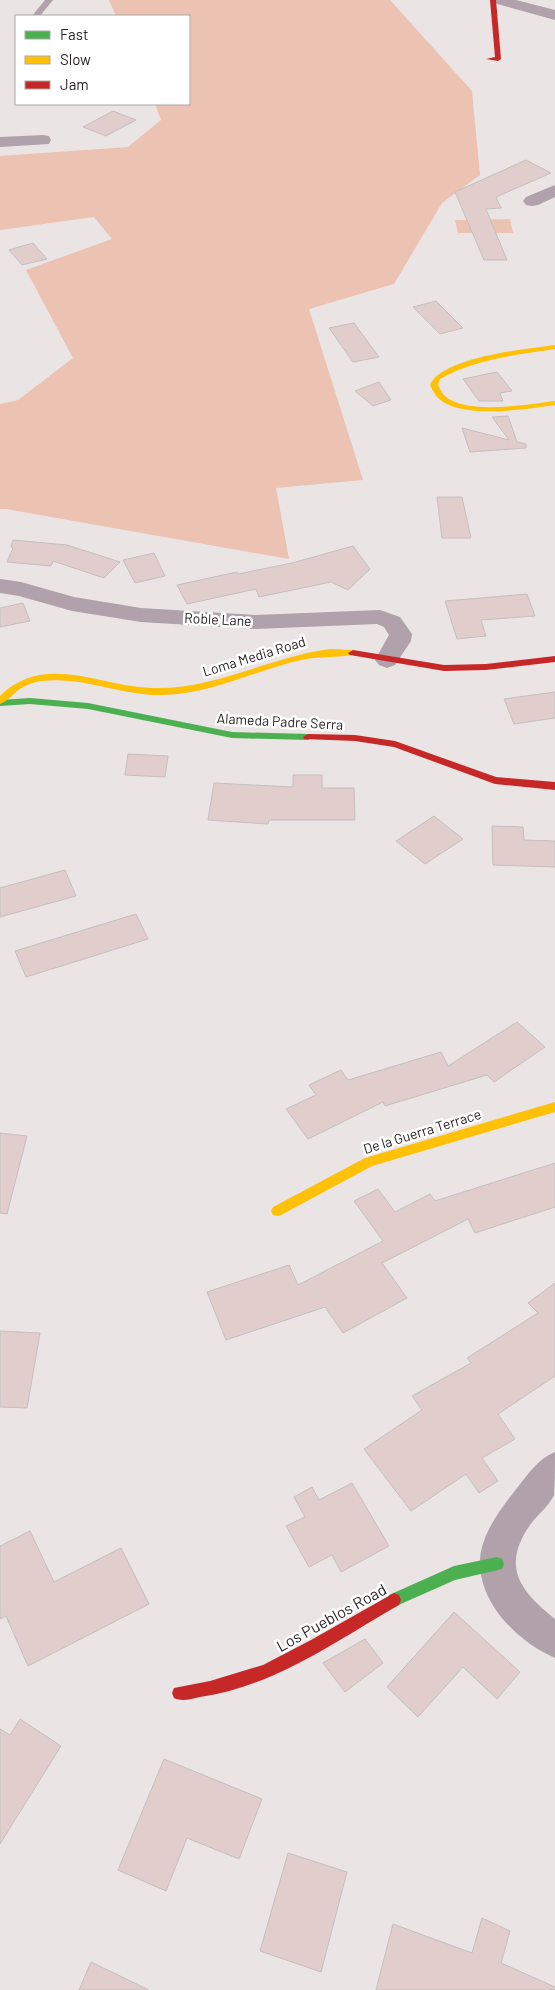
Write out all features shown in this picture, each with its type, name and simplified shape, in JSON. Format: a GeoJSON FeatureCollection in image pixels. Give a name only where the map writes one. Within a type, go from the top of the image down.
{"type":"FeatureCollection","features":[{"type":"Feature","properties":{"kind":"street"},"geometry":{"type":"LineString","coordinates":[[489,59],[498,59],[493,0]]}},
{"type":"Feature","properties":{"kind":"street"},"geometry":{"type":"LineString","coordinates":[[499,0],[524,3],[555,15]]}},
{"type":"Feature","properties":{"kind":"street"},"geometry":{"type":"LineString","coordinates":[[0,142],[43,140]]}},
{"type":"Feature","properties":{"kind":"street"},"geometry":{"type":"LineString","coordinates":[[532,201],[555,190]]}},
{"type":"Feature","properties":{"kind":"street"},"geometry":{"type":"LineString","coordinates":[[555,347],[455,368],[440,375],[435,379],[434,384],[442,398],[464,408],[484,409],[555,403]]}},
{"type":"Feature","properties":{"kind":"street","name":"Roble Lane"},"geometry":{"type":"LineString","coordinates":[[0,586],[21,589],[72,604],[142,615],[255,622],[380,617],[392,622],[401,634],[399,641],[387,660]]}},
{"type":"Feature","properties":{"kind":"street","name":"Loma Media Road"},"geometry":{"type":"LineString","coordinates":[[0,702],[8,690],[13,687],[26,680],[42,677],[80,679],[132,690],[176,692],[217,683],[275,662],[318,653],[354,653],[431,668],[454,669],[555,659]]}},
{"type":"Feature","properties":{"kind":"street","name":"Alameda Padre Serra"},"geometry":{"type":"LineString","coordinates":[[0,702],[32,700],[84,704],[191,729],[233,736],[346,739],[386,743],[418,751],[489,779],[516,784],[555,786]]}},
{"type":"Feature","properties":{"kind":"street","name":"De la Guerra Terrace"},"geometry":{"type":"LineString","coordinates":[[278,1211],[369,1162],[555,1107]]}},
{"type":"Feature","properties":{"kind":"street"},"geometry":{"type":"LineString","coordinates":[[555,1468],[505,1536],[501,1543],[497,1564],[500,1578],[511,1603],[526,1620],[555,1640]]}},
{"type":"Feature","properties":{"kind":"street","name":"Los Pueblos Road"},"geometry":{"type":"LineString","coordinates":[[179,1693],[227,1687],[264,1674],[428,1582],[479,1565],[497,1564]]}},
{"type":"Feature","properties":{"kind":"lane"},"geometry":{"type":"LineString","coordinates":[[37,15],[49,0]]}},
{"type":"Feature","properties":{"kind":"shaded area"},"geometry":{"type":"Polygon","coordinates":[[[109,0],[390,0],[472,91],[480,175],[442,203],[394,284],[309,309],[363,480],[276,488],[289,559],[0,509],[0,404],[18,400],[73,358],[26,270],[112,239],[94,217],[0,230],[0,156],[128,147],[161,120],[155,105],[190,105],[190,15],[116,15],[109,0]]]}},
{"type":"Feature","properties":{"kind":"shaded area"},"geometry":{"type":"Polygon","coordinates":[[[510,219],[513,233],[458,233],[455,220],[510,219]]]}},
{"type":"Feature","properties":{"kind":"building"},"geometry":{"type":"Polygon","coordinates":[[[113,111],[136,120],[106,136],[83,127],[113,111]]]}},
{"type":"Feature","properties":{"kind":"building"},"geometry":{"type":"Polygon","coordinates":[[[526,160],[551,173],[496,197],[501,208],[486,209],[507,260],[484,260],[455,192],[526,160]]]}},
{"type":"Feature","properties":{"kind":"building"},"geometry":{"type":"Polygon","coordinates":[[[33,243],[47,259],[22,265],[9,250],[33,243]]]}},
{"type":"Feature","properties":{"kind":"building"},"geometry":{"type":"Polygon","coordinates":[[[436,301],[463,328],[440,334],[413,307],[436,301]]]}},
{"type":"Feature","properties":{"kind":"building"},"geometry":{"type":"Polygon","coordinates":[[[354,323],[379,357],[353,362],[329,328],[354,323]]]}},
{"type":"Feature","properties":{"kind":"building"},"geometry":{"type":"Polygon","coordinates":[[[497,372],[512,391],[500,393],[503,401],[479,401],[463,379],[497,372]]]}},
{"type":"Feature","properties":{"kind":"building"},"geometry":{"type":"Polygon","coordinates":[[[379,382],[391,400],[373,406],[355,391],[379,382]]]}},
{"type":"Feature","properties":{"kind":"building"},"geometry":{"type":"Polygon","coordinates":[[[508,416],[517,442],[526,444],[526,448],[470,452],[462,428],[509,440],[492,417],[508,416]]]}},
{"type":"Feature","properties":{"kind":"building"},"geometry":{"type":"Polygon","coordinates":[[[437,497],[462,497],[471,538],[442,538],[437,497]]]}},
{"type":"Feature","properties":{"kind":"building"},"geometry":{"type":"Polygon","coordinates":[[[13,540],[67,545],[120,562],[104,578],[53,561],[51,566],[7,562],[13,548],[11,547],[13,540]]]}},
{"type":"Feature","properties":{"kind":"building"},"geometry":{"type":"Polygon","coordinates":[[[353,546],[370,569],[348,590],[331,582],[259,597],[256,589],[187,604],[177,585],[292,563],[353,546]]]}},
{"type":"Feature","properties":{"kind":"building"},"geometry":{"type":"Polygon","coordinates":[[[154,553],[165,576],[135,583],[123,560],[154,553]]]}},
{"type":"Feature","properties":{"kind":"building"},"geometry":{"type":"Polygon","coordinates":[[[527,594],[535,616],[481,620],[486,636],[457,639],[445,601],[527,594]]]}},
{"type":"Feature","properties":{"kind":"building"},"geometry":{"type":"Polygon","coordinates":[[[23,603],[30,621],[0,627],[0,608],[23,603]]]}},
{"type":"Feature","properties":{"kind":"building"},"geometry":{"type":"Polygon","coordinates":[[[555,692],[555,718],[514,724],[504,699],[555,692]]]}},
{"type":"Feature","properties":{"kind":"building"},"geometry":{"type":"Polygon","coordinates":[[[128,754],[168,756],[165,777],[125,775],[128,754]]]}},
{"type":"Feature","properties":{"kind":"building"},"geometry":{"type":"Polygon","coordinates":[[[293,775],[322,775],[322,788],[354,788],[355,820],[269,820],[268,824],[208,820],[214,783],[293,787],[293,775]]]}},
{"type":"Feature","properties":{"kind":"building"},"geometry":{"type":"Polygon","coordinates":[[[434,816],[463,839],[425,864],[396,841],[434,816]]]}},
{"type":"Feature","properties":{"kind":"building"},"geometry":{"type":"Polygon","coordinates":[[[492,826],[523,827],[524,840],[555,841],[555,867],[493,865],[492,826]]]}},
{"type":"Feature","properties":{"kind":"building"},"geometry":{"type":"Polygon","coordinates":[[[65,870],[76,896],[0,917],[0,888],[65,870]]]}},
{"type":"Feature","properties":{"kind":"building"},"geometry":{"type":"Polygon","coordinates":[[[136,914],[148,939],[26,977],[15,951],[136,914]]]}},
{"type":"Feature","properties":{"kind":"building"},"geometry":{"type":"Polygon","coordinates":[[[517,1022],[545,1047],[494,1082],[487,1075],[385,1106],[383,1102],[308,1139],[286,1109],[316,1095],[309,1085],[341,1070],[348,1080],[441,1052],[448,1066],[517,1022]]]}},
{"type":"Feature","properties":{"kind":"building"},"geometry":{"type":"Polygon","coordinates":[[[0,1133],[27,1136],[7,1214],[0,1213],[0,1133]]]}},
{"type":"Feature","properties":{"kind":"building"},"geometry":{"type":"Polygon","coordinates":[[[555,1163],[555,1207],[475,1233],[468,1219],[382,1263],[407,1298],[343,1333],[325,1307],[226,1340],[207,1292],[289,1265],[298,1285],[383,1241],[354,1201],[378,1189],[395,1212],[430,1194],[435,1201],[555,1163]]]}},
{"type":"Feature","properties":{"kind":"building"},"geometry":{"type":"Polygon","coordinates":[[[555,1283],[555,1376],[498,1414],[515,1439],[482,1458],[498,1481],[479,1493],[466,1474],[411,1511],[364,1449],[422,1410],[412,1396],[471,1363],[467,1358],[538,1313],[528,1303],[555,1283]]]}},
{"type":"Feature","properties":{"kind":"building"},"geometry":{"type":"Polygon","coordinates":[[[0,1331],[40,1333],[27,1408],[0,1407],[0,1331]]]}},
{"type":"Feature","properties":{"kind":"building"},"geometry":{"type":"Polygon","coordinates":[[[352,1483],[389,1546],[341,1572],[332,1555],[309,1567],[286,1526],[305,1517],[294,1497],[312,1487],[319,1500],[352,1483]]]}},
{"type":"Feature","properties":{"kind":"building"},"geometry":{"type":"Polygon","coordinates":[[[30,1531],[54,1582],[121,1548],[149,1604],[28,1666],[6,1616],[0,1619],[0,1546],[30,1531]]]}},
{"type":"Feature","properties":{"kind":"building"},"geometry":{"type":"Polygon","coordinates":[[[454,1612],[520,1672],[497,1699],[463,1667],[418,1717],[387,1687],[454,1612]]]}},
{"type":"Feature","properties":{"kind":"building"},"geometry":{"type":"Polygon","coordinates":[[[365,1639],[383,1663],[345,1692],[323,1663],[365,1639]]]}},
{"type":"Feature","properties":{"kind":"building"},"geometry":{"type":"Polygon","coordinates":[[[20,1719],[61,1746],[0,1844],[0,1729],[10,1735],[20,1719]]]}},
{"type":"Feature","properties":{"kind":"building"},"geometry":{"type":"Polygon","coordinates":[[[164,1759],[262,1799],[239,1859],[187,1838],[166,1891],[118,1870],[164,1759]]]}},
{"type":"Feature","properties":{"kind":"building"},"geometry":{"type":"Polygon","coordinates":[[[288,1853],[347,1872],[321,1972],[260,1951],[288,1853]]]}},
{"type":"Feature","properties":{"kind":"building"},"geometry":{"type":"Polygon","coordinates":[[[482,1918],[510,1931],[501,1963],[555,1987],[555,1990],[376,1990],[393,1924],[472,1953],[482,1918]]]}},
{"type":"Feature","properties":{"kind":"building"},"geometry":{"type":"Polygon","coordinates":[[[91,1962],[149,1990],[79,1990],[91,1962]]]}},
{"type":"Feature","properties":{"kind":"traffic: fast"},"geometry":{"type":"LineString","coordinates":[[0,703],[30,701],[88,706],[232,735],[308,737]]}},
{"type":"Feature","properties":{"kind":"traffic: fast"},"geometry":{"type":"LineString","coordinates":[[394,1600],[454,1573],[497,1564]]}},
{"type":"Feature","properties":{"kind":"traffic: slow"},"geometry":{"type":"LineString","coordinates":[[555,347],[494,357],[463,365],[437,378],[434,385],[441,397],[453,404],[469,408],[526,407],[555,403]]}},
{"type":"Feature","properties":{"kind":"traffic: slow"},"geometry":{"type":"LineString","coordinates":[[0,701],[14,688],[27,681],[41,678],[72,678],[138,691],[175,691],[198,688],[307,655],[330,652],[353,653]]}},
{"type":"Feature","properties":{"kind":"traffic: slow"},"geometry":{"type":"LineString","coordinates":[[277,1211],[369,1162],[555,1107]]}},
{"type":"Feature","properties":{"kind":"traffic: jam"},"geometry":{"type":"LineString","coordinates":[[489,59],[498,59],[493,0]]}},
{"type":"Feature","properties":{"kind":"traffic: jam"},"geometry":{"type":"LineString","coordinates":[[353,653],[444,668],[486,667],[555,659]]}},
{"type":"Feature","properties":{"kind":"traffic: jam"},"geometry":{"type":"LineString","coordinates":[[308,737],[355,738],[395,744],[495,780],[555,786]]}},
{"type":"Feature","properties":{"kind":"traffic: jam"},"geometry":{"type":"LineString","coordinates":[[179,1693],[239,1681],[266,1671],[291,1659],[394,1600]]}}]}
